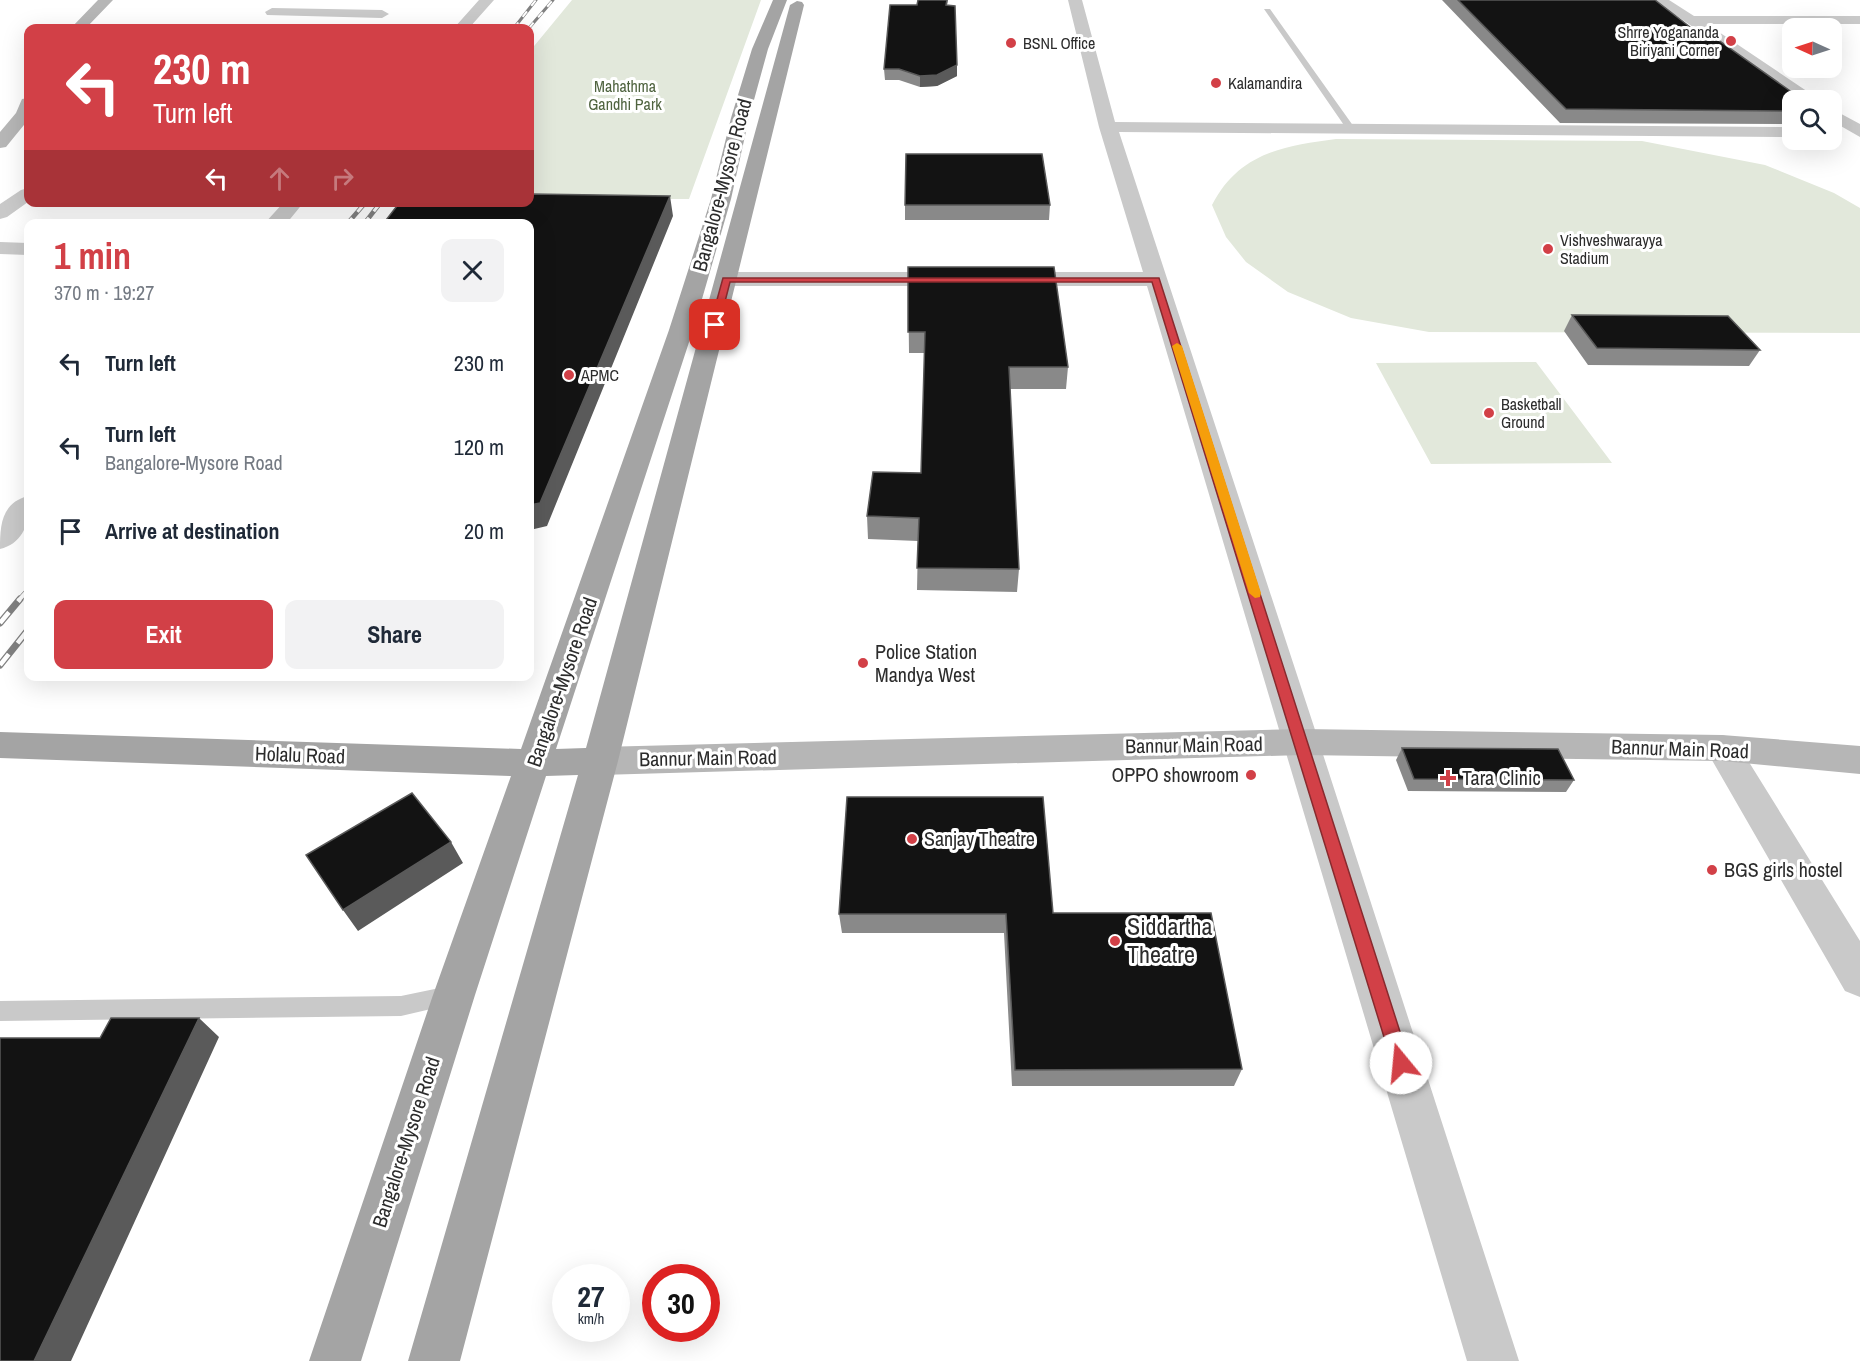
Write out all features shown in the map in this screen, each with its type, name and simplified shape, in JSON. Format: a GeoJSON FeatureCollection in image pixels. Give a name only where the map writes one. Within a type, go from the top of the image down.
{"type":"FeatureCollection","features":[{"type":"Feature","properties":{"kind":"main road"},"geometry":{"type":"LineString","coordinates":[[82,24],[106,0]]}},
{"type":"Feature","properties":{"kind":"main road","name":"Bangalore-Mysore Road"},"geometry":{"type":"LineString","coordinates":[[335,1361],[454,995],[681,330],[721,199],[740,118],[760,49],[780,0]]}},
{"type":"Feature","properties":{"kind":"main road","name":"Bangalore-Mysore Road"},"geometry":{"type":"LineString","coordinates":[[434,1361],[600,760],[798,0]]}},
{"type":"Feature","properties":{"kind":"main road"},"geometry":{"type":"LineString","coordinates":[[0,143],[24,114]]}},
{"type":"Feature","properties":{"kind":"main road","name":"Bannur Main Road"},"geometry":{"type":"LineString","coordinates":[[600,760],[1302,742],[1722,748],[1860,760]]}},
{"type":"Feature","properties":{"kind":"main road","name":"Holalu Road"},"geometry":{"type":"LineString","coordinates":[[0,744],[534,763],[600,760]]}},
{"type":"Feature","properties":{"kind":"street"},"geometry":{"type":"LineString","coordinates":[[259,23],[286,0]]}},
{"type":"Feature","properties":{"kind":"street"},"geometry":{"type":"LineString","coordinates":[[465,24],[487,0]]}},
{"type":"Feature","properties":{"kind":"street"},"geometry":{"type":"LineString","coordinates":[[1075,0],[1108,127],[1302,742],[1493,1361]]}},
{"type":"Feature","properties":{"kind":"street"},"geometry":{"type":"LineString","coordinates":[[1660,0],[1797,90]]}},
{"type":"Feature","properties":{"kind":"street"},"geometry":{"type":"LineString","coordinates":[[272,12],[388,11],[359,24]]}},
{"type":"Feature","properties":{"kind":"street"},"geometry":{"type":"LineString","coordinates":[[1690,20],[1860,20]]}},
{"type":"Feature","properties":{"kind":"street"},"geometry":{"type":"LineString","coordinates":[[1842,121],[1860,133]]}},
{"type":"Feature","properties":{"kind":"street"},"geometry":{"type":"LineString","coordinates":[[1108,127],[1782,132]]}},
{"type":"Feature","properties":{"kind":"street"},"geometry":{"type":"LineString","coordinates":[[1842,132],[1860,133]]}},
{"type":"Feature","properties":{"kind":"street"},"geometry":{"type":"LineString","coordinates":[[0,213],[24,197]]}},
{"type":"Feature","properties":{"kind":"street"},"geometry":{"type":"LineString","coordinates":[[279,219],[290,207]]}},
{"type":"Feature","properties":{"kind":"street"},"geometry":{"type":"LineString","coordinates":[[0,248],[24,249]]}},
{"type":"Feature","properties":{"kind":"street"},"geometry":{"type":"LineString","coordinates":[[727,279],[1156,279]]}},
{"type":"Feature","properties":{"kind":"street"},"geometry":{"type":"LineString","coordinates":[[0,540],[24,510]]}},
{"type":"Feature","properties":{"kind":"street"},"geometry":{"type":"LineString","coordinates":[[1722,748],[1860,978]]}},
{"type":"Feature","properties":{"kind":"lane"},"geometry":{"type":"LineString","coordinates":[[1267,11],[1351,129]]}},
{"type":"Feature","properties":{"kind":"lane"},"geometry":{"type":"LineString","coordinates":[[0,1011],[401,1006],[454,995]]}},
{"type":"Feature","properties":{"kind":"green space","name":"Mahathma Gandhi Park"},"geometry":{"type":"Polygon","coordinates":[[[572,0],[761,0],[689,199],[534,199],[534,46],[572,0]]]}},
{"type":"Feature","properties":{"kind":"green space","name":"Vishveshwarayya Stadium"},"geometry":{"type":"Polygon","coordinates":[[[1336,139],[1642,141],[1765,165],[1834,193],[1860,208],[1860,333],[1429,332],[1351,318],[1288,292],[1246,262],[1226,237],[1212,205],[1235,174],[1264,155],[1298,145],[1336,139]]]}},
{"type":"Feature","properties":{"kind":"green space","name":"Basketball Ground"},"geometry":{"type":"Polygon","coordinates":[[[1536,362],[1612,463],[1431,464],[1376,363],[1536,362]]]}},
{"type":"Feature","properties":{"kind":"building"},"geometry":{"type":"Polygon","coordinates":[[[918,0],[947,0],[946,5],[955,6],[957,65],[937,75],[920,76],[899,69],[884,69],[890,5],[917,5],[918,0]]]}},
{"type":"Feature","properties":{"kind":"building"},"geometry":{"type":"Polygon","coordinates":[[[1458,0],[1655,0],[1703,37],[1714,37],[1789,90],[1782,90],[1782,111],[1566,109],[1458,0]]]}},
{"type":"Feature","properties":{"kind":"building"},"geometry":{"type":"Polygon","coordinates":[[[906,154],[1042,154],[1050,205],[905,205],[906,154]]]}},
{"type":"Feature","properties":{"kind":"building","name":"APMC"},"geometry":{"type":"Polygon","coordinates":[[[534,194],[670,196],[540,503],[534,504],[534,219],[387,219],[396,207],[534,207],[534,194]]]}},
{"type":"Feature","properties":{"kind":"building"},"geometry":{"type":"Polygon","coordinates":[[[908,267],[1054,267],[1068,367],[1009,367],[1019,569],[917,568],[919,518],[867,516],[873,472],[921,473],[925,332],[908,332],[908,267]]]}},
{"type":"Feature","properties":{"kind":"building"},"geometry":{"type":"Polygon","coordinates":[[[1572,315],[1728,316],[1760,350],[1597,348],[1572,315]]]}},
{"type":"Feature","properties":{"kind":"building"},"geometry":{"type":"Polygon","coordinates":[[[1402,748],[1558,749],[1574,780],[1414,779],[1402,748]]]}},
{"type":"Feature","properties":{"kind":"building"},"geometry":{"type":"Polygon","coordinates":[[[412,793],[451,842],[343,910],[306,855],[412,793]]]}},
{"type":"Feature","properties":{"kind":"building"},"geometry":{"type":"Polygon","coordinates":[[[847,797],[1043,797],[1053,913],[1211,913],[1242,1069],[1015,1070],[1006,914],[839,914],[847,797]]]}},
{"type":"Feature","properties":{"kind":"building"},"geometry":{"type":"Polygon","coordinates":[[[111,1018],[199,1018],[34,1361],[0,1361],[0,1038],[100,1038],[111,1018]]]}},
{"type":"Feature","properties":{"kind":"railway"},"geometry":{"type":"LineString","coordinates":[[517,24],[536,0]]}},
{"type":"Feature","properties":{"kind":"railway"},"geometry":{"type":"LineString","coordinates":[[532,24],[553,0]]}},
{"type":"Feature","properties":{"kind":"railway"},"geometry":{"type":"LineString","coordinates":[[351,219],[362,207]]}},
{"type":"Feature","properties":{"kind":"railway"},"geometry":{"type":"LineString","coordinates":[[368,219],[377,207]]}},
{"type":"Feature","properties":{"kind":"railway"},"geometry":{"type":"LineString","coordinates":[[19,600],[24,594]]}},
{"type":"Feature","properties":{"kind":"railway"},"geometry":{"type":"LineString","coordinates":[[0,623],[20,599]]}},
{"type":"Feature","properties":{"kind":"railway"},"geometry":{"type":"LineString","coordinates":[[0,665],[24,635]]}},
{"type":"Feature","properties":{"kind":"slow traffic"},"geometry":{"type":"LineString","coordinates":[[1177,346],[1255,593]]}},
{"type":"Feature","properties":{"kind":"place","name":"Shrre Yogananda Biriyani Corner"},"geometry":{"type":"Point","coordinates":[1731,41]}},
{"type":"Feature","properties":{"kind":"place","name":"BSNL Office"},"geometry":{"type":"Point","coordinates":[1011,43]}},
{"type":"Feature","properties":{"kind":"place","name":"Kalamandira"},"geometry":{"type":"Point","coordinates":[1216,83]}},
{"type":"Feature","properties":{"kind":"place","name":"Vishveshwarayya Stadium"},"geometry":{"type":"Point","coordinates":[1548,249]}},
{"type":"Feature","properties":{"kind":"place","name":"APMC"},"geometry":{"type":"Point","coordinates":[569,375]}},
{"type":"Feature","properties":{"kind":"place","name":"Basketball Ground"},"geometry":{"type":"Point","coordinates":[1489,413]}},
{"type":"Feature","properties":{"kind":"place","name":"Police Station Mandya West"},"geometry":{"type":"Point","coordinates":[863,663]}},
{"type":"Feature","properties":{"kind":"place","name":"OPPO showroom"},"geometry":{"type":"Point","coordinates":[1251,775]}},
{"type":"Feature","properties":{"kind":"place","name":"Tara Clinic"},"geometry":{"type":"Point","coordinates":[1448,778]}},
{"type":"Feature","properties":{"kind":"place","name":"Sanjay Theatre"},"geometry":{"type":"Point","coordinates":[912,839]}},
{"type":"Feature","properties":{"kind":"place","name":"BGS girls hostel"},"geometry":{"type":"Point","coordinates":[1712,870]}},
{"type":"Feature","properties":{"kind":"place","name":"Siddartha Theatre"},"geometry":{"type":"Point","coordinates":[1115,941]}},
{"type":"Feature","properties":{"kind":"route"},"geometry":{"type":"LineString","coordinates":[[715,325],[727,279],[1156,279],[1401,1063]]}}]}
